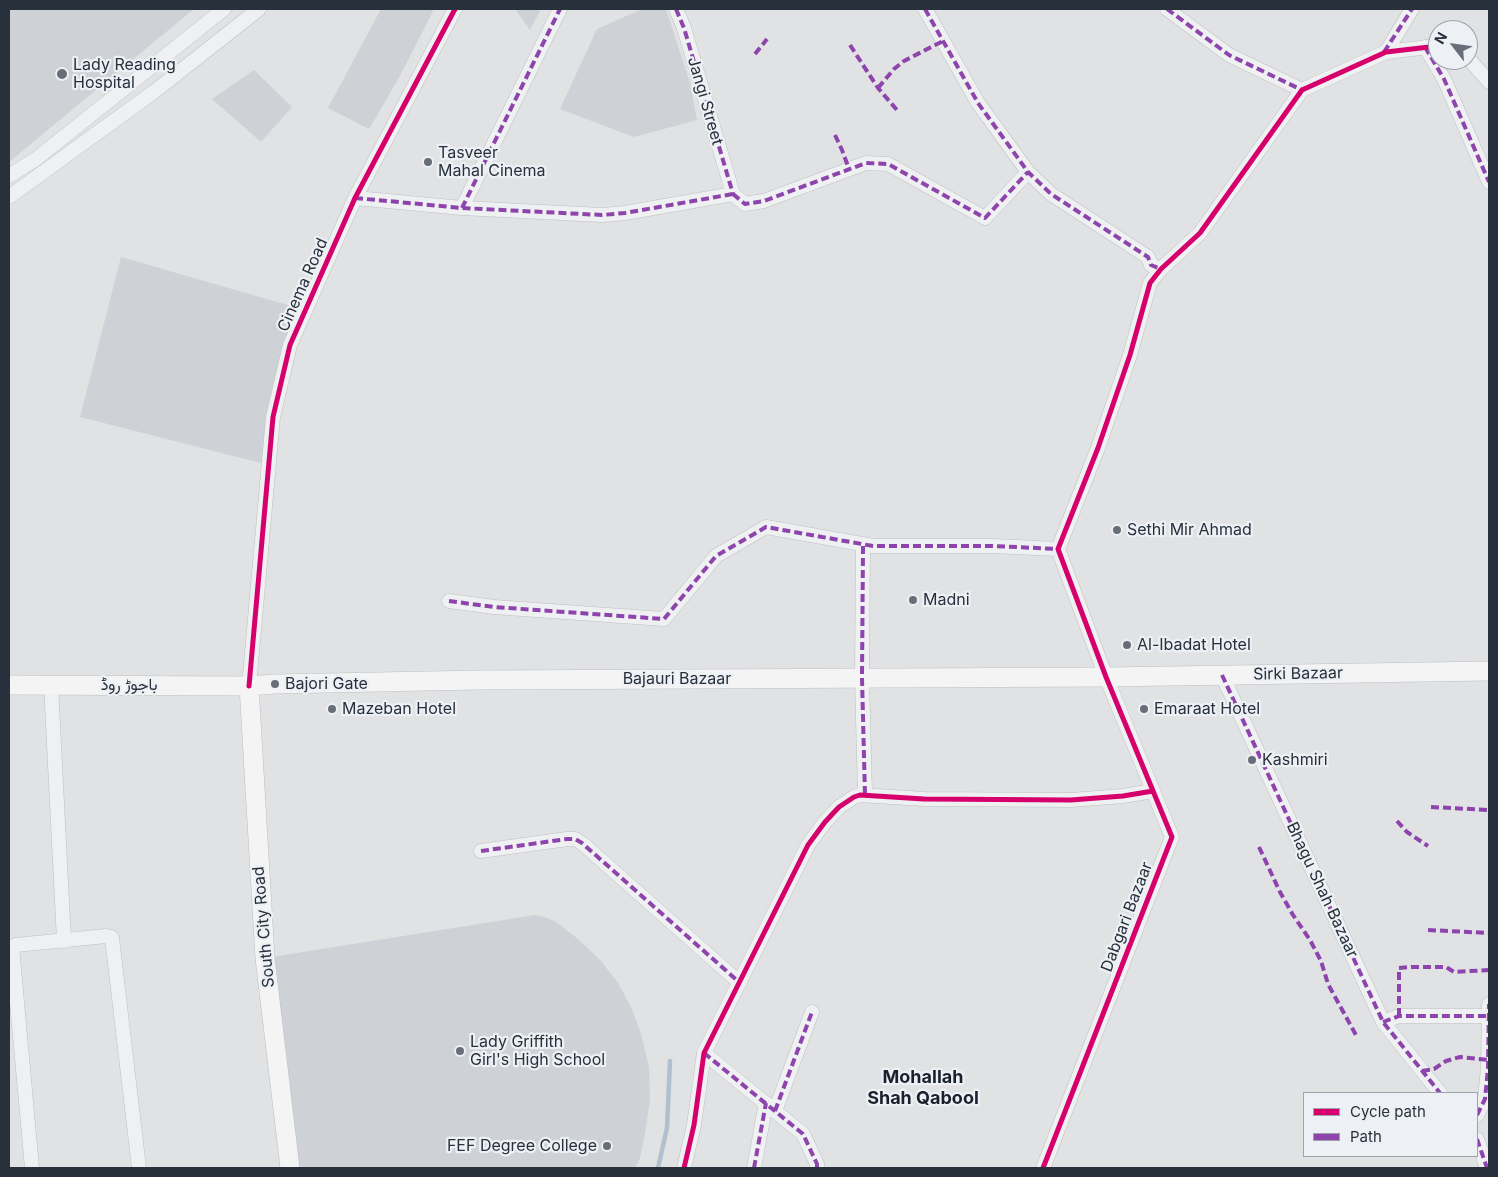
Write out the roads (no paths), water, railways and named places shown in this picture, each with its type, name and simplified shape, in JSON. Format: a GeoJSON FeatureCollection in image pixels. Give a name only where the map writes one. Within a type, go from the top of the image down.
{"type":"FeatureCollection","features":[{"type":"Feature","properties":{"kind":"main road","name":"Sirki Bazaar"},"geometry":{"type":"LineString","coordinates":[[1106,677],[1489,671]]}},
{"type":"Feature","properties":{"kind":"main road","name":"Bajauri Bazaar"},"geometry":{"type":"LineString","coordinates":[[249,686],[480,680],[1106,677]]}},
{"type":"Feature","properties":{"kind":"main road","name":"باجوڑ روڈ"},"geometry":{"type":"LineString","coordinates":[[9,685],[249,686]]}},
{"type":"Feature","properties":{"kind":"main road","name":"South City Road"},"geometry":{"type":"LineString","coordinates":[[249,686],[265,958],[290,1168]]}},
{"type":"Feature","properties":{"kind":"street"},"geometry":{"type":"LineString","coordinates":[[9,176],[36,159],[224,9]]}},
{"type":"Feature","properties":{"kind":"street"},"geometry":{"type":"LineString","coordinates":[[9,197],[155,91],[259,9]]}},
{"type":"Feature","properties":{"kind":"street","name":"Cinema Road"},"geometry":{"type":"LineString","coordinates":[[249,686],[273,417],[290,345],[355,198],[455,9]]}},
{"type":"Feature","properties":{"kind":"street"},"geometry":{"type":"LineString","coordinates":[[462,208],[560,9]]}},
{"type":"Feature","properties":{"kind":"street","name":"Jangi Street"},"geometry":{"type":"LineString","coordinates":[[676,9],[684,28],[733,194]]}},
{"type":"Feature","properties":{"kind":"street"},"geometry":{"type":"LineString","coordinates":[[925,9],[978,103],[1028,172],[1051,194],[1148,257],[1151,265],[1161,269]]}},
{"type":"Feature","properties":{"kind":"street"},"geometry":{"type":"LineString","coordinates":[[1167,9],[1229,54],[1302,90]]}},
{"type":"Feature","properties":{"kind":"street"},"geometry":{"type":"LineString","coordinates":[[1386,52],[1412,9]]}},
{"type":"Feature","properties":{"kind":"street"},"geometry":{"type":"LineString","coordinates":[[185,40],[196,59]]}},
{"type":"Feature","properties":{"kind":"street"},"geometry":{"type":"LineString","coordinates":[[449,601],[494,607],[664,619],[716,556],[766,527],[863,546],[993,546],[1058,549],[1098,448],[1130,355],[1150,283],[1161,269],[1200,232],[1302,90],[1386,52],[1428,47]]}},
{"type":"Feature","properties":{"kind":"street"},"geometry":{"type":"LineString","coordinates":[[1478,69],[1489,82]]}},
{"type":"Feature","properties":{"kind":"street"},"geometry":{"type":"LineString","coordinates":[[1440,70],[1489,182]]}},
{"type":"Feature","properties":{"kind":"street"},"geometry":{"type":"LineString","coordinates":[[355,198],[462,208],[583,214],[626,213],[733,194],[745,204],[764,201],[866,163],[888,164],[985,218],[1028,172]]}},
{"type":"Feature","properties":{"kind":"street"},"geometry":{"type":"LineString","coordinates":[[863,546],[862,678],[865,795]]}},
{"type":"Feature","properties":{"kind":"street","name":"Dabgari Bazaar"},"geometry":{"type":"LineString","coordinates":[[1044,1168],[1172,837],[1106,677],[1058,549]]}},
{"type":"Feature","properties":{"kind":"street","name":"Bhagu Shah Bazaar"},"geometry":{"type":"LineString","coordinates":[[1222,675],[1383,1022],[1439,1092]]}},
{"type":"Feature","properties":{"kind":"street"},"geometry":{"type":"LineString","coordinates":[[51,685],[64,941]]}},
{"type":"Feature","properties":{"kind":"street"},"geometry":{"type":"LineString","coordinates":[[684,1168],[694,1125],[704,1053],[808,845],[825,822],[839,808],[854,797],[865,795],[924,799],[1070,800],[1123,796],[1153,791]]}},
{"type":"Feature","properties":{"kind":"street"},"geometry":{"type":"LineString","coordinates":[[481,850],[567,839],[582,843],[740,983]]}},
{"type":"Feature","properties":{"kind":"street"},"geometry":{"type":"LineString","coordinates":[[32,1168],[12,947],[16,945],[106,936],[112,938],[139,1168]]}},
{"type":"Feature","properties":{"kind":"street"},"geometry":{"type":"LineString","coordinates":[[754,1168],[771,1107],[812,1012]]}},
{"type":"Feature","properties":{"kind":"street"},"geometry":{"type":"LineString","coordinates":[[1383,1022],[1399,1016],[1489,1012],[1489,1060],[1485,1099],[1478,1113]]}},
{"type":"Feature","properties":{"kind":"street"},"geometry":{"type":"LineString","coordinates":[[704,1053],[802,1134],[817,1164],[817,1168]]}},
{"type":"Feature","properties":{"kind":"street"},"geometry":{"type":"LineString","coordinates":[[1478,1142],[1487,1168]]}},
{"type":"Feature","properties":{"kind":"waterway"},"geometry":{"type":"LineString","coordinates":[[658,1168],[667,1128],[670,1061]]}},
{"type":"Feature","properties":{"kind":"place","name":"Lady Reading Hospital"},"geometry":{"type":"Point","coordinates":[62,74]}},
{"type":"Feature","properties":{"kind":"place","name":"Tasveer Mahal Cinema"},"geometry":{"type":"Point","coordinates":[428,162]}},
{"type":"Feature","properties":{"kind":"place","name":"Sethi Mir Ahmad"},"geometry":{"type":"Point","coordinates":[1117,530]}},
{"type":"Feature","properties":{"kind":"place","name":"Madni"},"geometry":{"type":"Point","coordinates":[913,600]}},
{"type":"Feature","properties":{"kind":"place","name":"Al-Ibadat Hotel"},"geometry":{"type":"Point","coordinates":[1127,645]}},
{"type":"Feature","properties":{"kind":"place","name":"Bajori Gate"},"geometry":{"type":"Point","coordinates":[275,684]}},
{"type":"Feature","properties":{"kind":"place","name":"Mazeban Hotel"},"geometry":{"type":"Point","coordinates":[332,709]}},
{"type":"Feature","properties":{"kind":"place","name":"Emaraat Hotel"},"geometry":{"type":"Point","coordinates":[1144,709]}},
{"type":"Feature","properties":{"kind":"place","name":"Kashmiri"},"geometry":{"type":"Point","coordinates":[1252,760]}},
{"type":"Feature","properties":{"kind":"place","name":"Lady Griffith Girl's High School"},"geometry":{"type":"Point","coordinates":[460,1051]}},
{"type":"Feature","properties":{"kind":"place","name":"FEF Degree College"},"geometry":{"type":"Point","coordinates":[607,1146]}},
{"type":"Feature","properties":{"kind":"district","name":"Mohallah Shah Qabool"},"geometry":{"type":"Point","coordinates":[923,1088]}}]}
